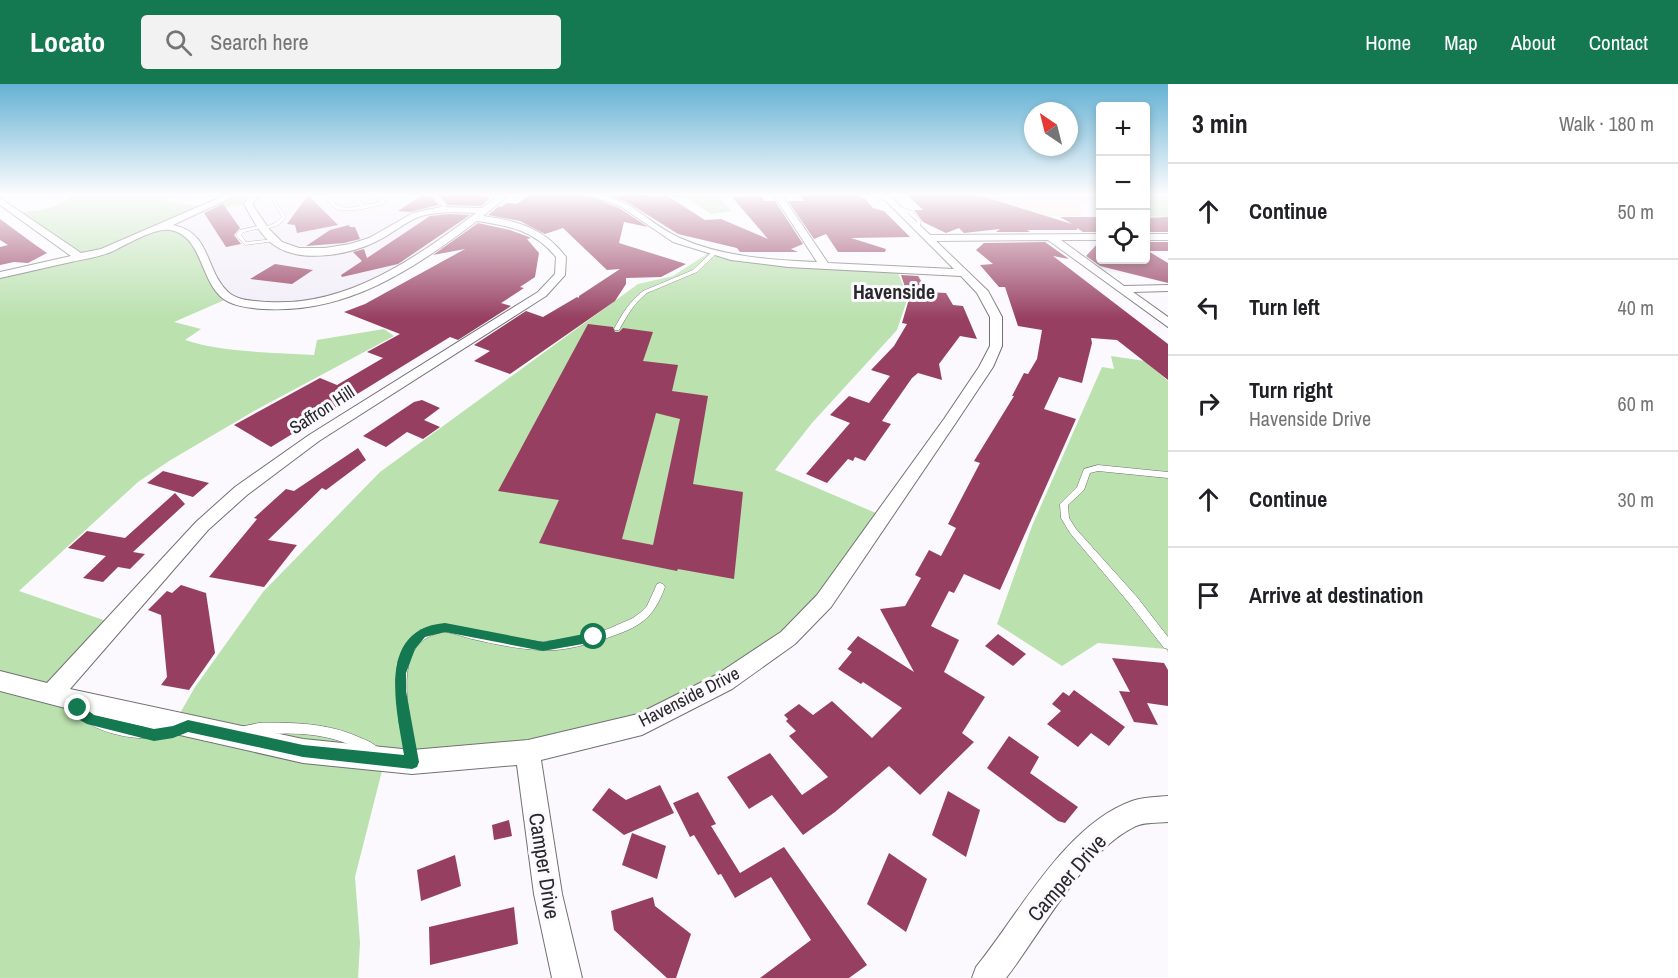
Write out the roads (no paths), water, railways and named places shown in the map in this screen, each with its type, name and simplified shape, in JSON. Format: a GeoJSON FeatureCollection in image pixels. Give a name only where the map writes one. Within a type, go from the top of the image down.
{"type":"FeatureCollection","features":[{"type":"Feature","properties":{"kind":"street"},"geometry":{"type":"LineString","coordinates":[[49,236],[79,257]]}},
{"type":"Feature","properties":{"kind":"street"},"geometry":{"type":"LineString","coordinates":[[0,275],[110,249],[140,236]]}},
{"type":"Feature","properties":{"kind":"street"},"geometry":{"type":"LineString","coordinates":[[191,236],[223,294],[242,303],[273,307],[318,303],[354,292],[404,267],[449,236]]}},
{"type":"Feature","properties":{"kind":"street"},"geometry":{"type":"LineString","coordinates":[[270,236],[274,240]]}},
{"type":"Feature","properties":{"kind":"street","name":"Saffron Hill"},"geometry":{"type":"LineString","coordinates":[[274,240],[281,246],[298,250],[345,248],[367,243],[380,236]]}},
{"type":"Feature","properties":{"kind":"street","name":"Saffron Hill"},"geometry":{"type":"LineString","coordinates":[[51,694],[202,526],[241,490],[314,438],[542,294],[560,275],[561,257],[541,236]]}},
{"type":"Feature","properties":{"kind":"street"},"geometry":{"type":"LineString","coordinates":[[669,236],[714,253],[751,260],[965,273]]}},
{"type":"Feature","properties":{"kind":"street"},"geometry":{"type":"LineString","coordinates":[[805,236],[825,266]]}},
{"type":"Feature","properties":{"kind":"street","name":"Havenside Drive"},"geometry":{"type":"LineString","coordinates":[[0,681],[303,751],[412,762],[528,752],[642,724],[671,711],[768,655],[811,617],[841,580],[993,355],[997,336],[996,317],[982,291],[927,236]]}},
{"type":"Feature","properties":{"kind":"street"},"geometry":{"type":"LineString","coordinates":[[1017,236],[1096,237]]}},
{"type":"Feature","properties":{"kind":"street"},"geometry":{"type":"LineString","coordinates":[[1050,237],[1168,322]]}},
{"type":"Feature","properties":{"kind":"street"},"geometry":{"type":"LineString","coordinates":[[1150,237],[1168,237]]}},
{"type":"Feature","properties":{"kind":"street"},"geometry":{"type":"LineString","coordinates":[[1121,289],[1168,288]]}},
{"type":"Feature","properties":{"kind":"street","name":"Camper Drive"},"geometry":{"type":"LineString","coordinates":[[528,752],[542,861],[556,941],[567,978]]}},
{"type":"Feature","properties":{"kind":"street","name":"Camper Drive"},"geometry":{"type":"LineString","coordinates":[[987,978],[1047,897],[1088,848],[1112,826],[1131,814],[1168,809]]}},
{"type":"Feature","properties":{"kind":"lane"},"geometry":{"type":"LineString","coordinates":[[239,236],[245,244],[274,240]]}},
{"type":"Feature","properties":{"kind":"lane"},"geometry":{"type":"LineString","coordinates":[[617,328],[625,312],[638,297],[695,271],[714,253]]}},
{"type":"Feature","properties":{"kind":"lane"},"geometry":{"type":"LineString","coordinates":[[1168,476],[1098,468],[1087,471],[1081,488],[1066,500],[1063,508],[1065,518],[1073,531],[1168,645]]}},
{"type":"Feature","properties":{"kind":"lane"},"geometry":{"type":"LineString","coordinates":[[412,762],[399,691],[400,673],[410,646],[421,634],[445,628],[543,646],[574,642],[614,631],[637,620],[653,606],[660,587]]}},
{"type":"Feature","properties":{"kind":"district","name":"Havenside"},"geometry":{"type":"Point","coordinates":[894,292]}}]}
